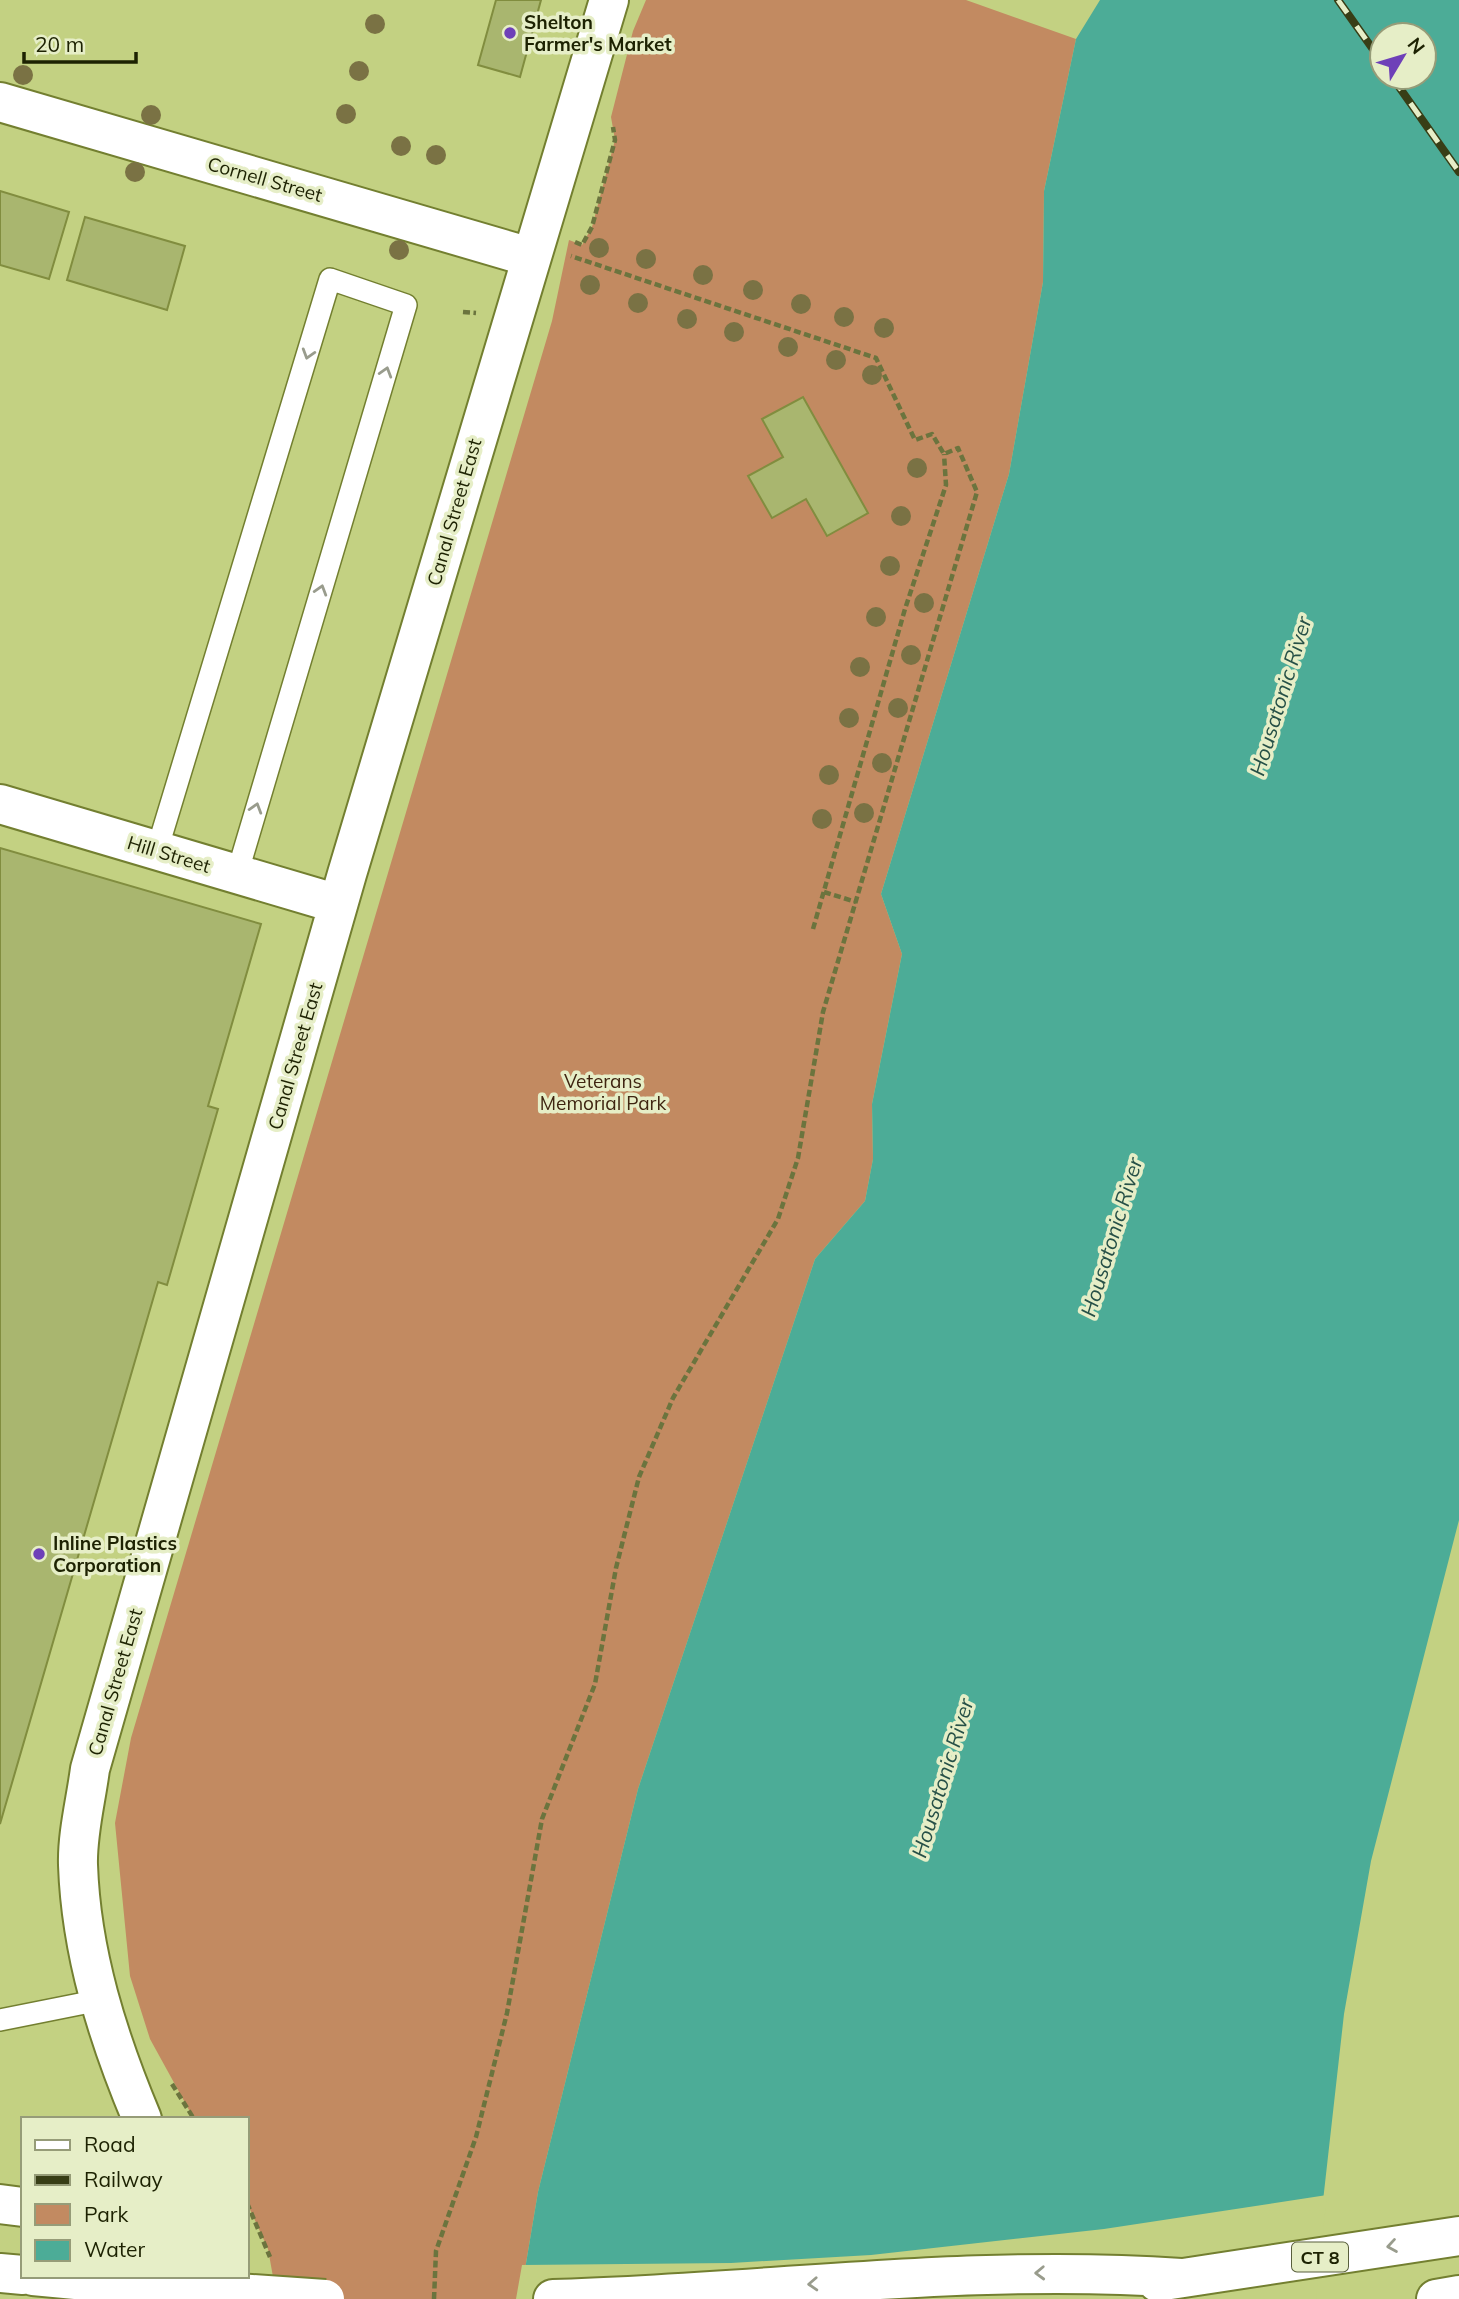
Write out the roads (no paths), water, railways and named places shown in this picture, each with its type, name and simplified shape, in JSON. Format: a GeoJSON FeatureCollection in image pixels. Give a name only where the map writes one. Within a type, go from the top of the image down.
{"type":"FeatureCollection","features":[{"type":"Feature","properties":{"kind":"main road","name":"Canal Street East"},"geometry":{"type":"LineString","coordinates":[[141,2117],[118,2062],[90,1965],[78,1863],[90,1769],[338,904],[547,255],[609,0]]}},
{"type":"Feature","properties":{"kind":"main road","name":"Cornell Street"},"geometry":{"type":"LineString","coordinates":[[0,102],[547,255]]}},
{"type":"Feature","properties":{"kind":"main road","name":"Hill Street"},"geometry":{"type":"LineString","coordinates":[[0,804],[338,904]]}},
{"type":"Feature","properties":{"kind":"main road"},"geometry":{"type":"LineString","coordinates":[[0,2204],[21,2207]]}},
{"type":"Feature","properties":{"kind":"main road","name":"CT 8"},"geometry":{"type":"LineString","coordinates":[[1048,2299],[1459,2236]]}},
{"type":"Feature","properties":{"kind":"main road"},"geometry":{"type":"LineString","coordinates":[[0,2273],[21,2275]]}},
{"type":"Feature","properties":{"kind":"main road"},"geometry":{"type":"LineString","coordinates":[[553,2299],[991,2274],[1107,2273],[1181,2278]]}},
{"type":"Feature","properties":{"kind":"main road"},"geometry":{"type":"LineString","coordinates":[[55,2278],[325,2299]]}},
{"type":"Feature","properties":{"kind":"main road"},"geometry":{"type":"LineString","coordinates":[[217,2278],[227,2299]]}},
{"type":"Feature","properties":{"kind":"main road"},"geometry":{"type":"LineString","coordinates":[[1436,2299],[1459,2295]]}},
{"type":"Feature","properties":{"kind":"lane"},"geometry":{"type":"LineString","coordinates":[[157,850],[330,279],[406,305],[237,874]]}},
{"type":"Feature","properties":{"kind":"lane"},"geometry":{"type":"LineString","coordinates":[[0,2021],[100,2000]]}},
{"type":"Feature","properties":{"kind":"water","name":"Housatonic River"},"geometry":{"type":"Polygon","coordinates":[[[1100,0],[1459,0],[1459,1520],[1371,1861],[1344,2014],[1312,2299],[520,2299],[538,2192],[638,1789],[815,1259],[865,1201],[873,1159],[872,1104],[902,954],[881,894],[1009,474],[1043,282],[1044,191],[1076,39],[1100,0]]]}},
{"type":"Feature","properties":{"kind":"railway"},"geometry":{"type":"LineString","coordinates":[[1338,0],[1368,42]]}},
{"type":"Feature","properties":{"kind":"railway"},"geometry":{"type":"LineString","coordinates":[[1402,91],[1459,172]]}},
{"type":"Feature","properties":{"kind":"place","name":"Shelton Farmer's Market"},"geometry":{"type":"Point","coordinates":[510,33]}},
{"type":"Feature","properties":{"kind":"place","name":"Inline Plastics Corporation"},"geometry":{"type":"Point","coordinates":[39,1554]}},
{"type":"Feature","properties":{"kind":"park label","name":"Veterans Memorial Park"},"geometry":{"type":"Point","coordinates":[603,1092]}}]}
